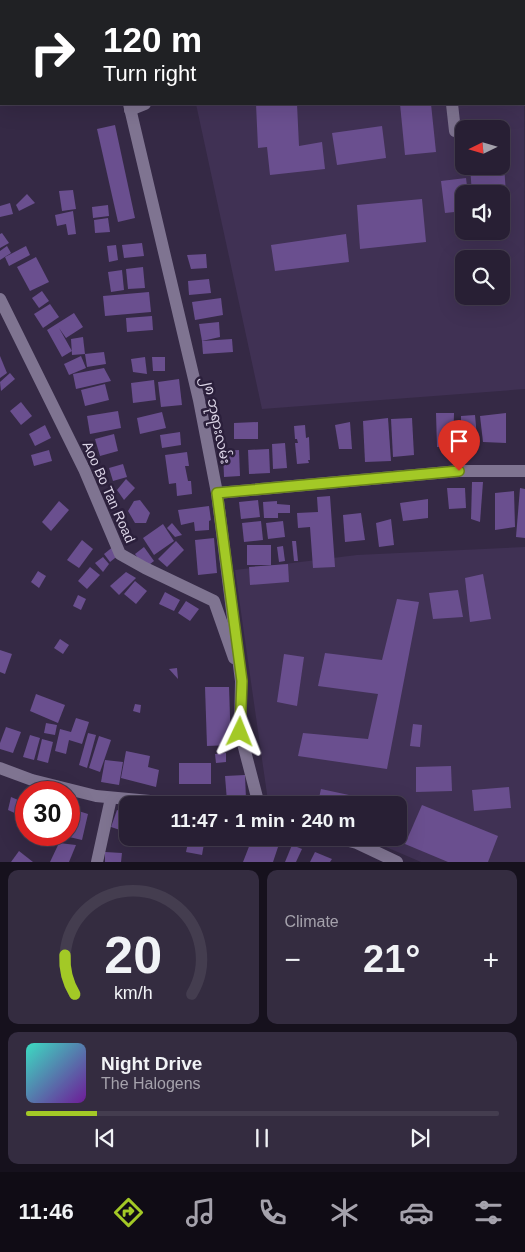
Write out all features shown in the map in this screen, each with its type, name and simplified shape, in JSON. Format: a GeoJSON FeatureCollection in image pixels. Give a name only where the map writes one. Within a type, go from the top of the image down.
{"type":"FeatureCollection","features":[{"type":"Feature","properties":{"kind":"street"},"geometry":{"type":"LineString","coordinates":[[452,105],[455,131]]}},
{"type":"Feature","properties":{"kind":"street","name":"၂၈ ဘုရားလမ်း"},"geometry":{"type":"LineString","coordinates":[[129,107],[199,400],[217,493],[242,681],[240,732],[257,796]]}},
{"type":"Feature","properties":{"kind":"street","name":"Aoo Bo Tan Road"},"geometry":{"type":"LineString","coordinates":[[0,299],[84,469],[120,554],[145,568],[214,600],[242,681]]}},
{"type":"Feature","properties":{"kind":"street"},"geometry":{"type":"LineString","coordinates":[[217,493],[459,471],[525,471]]}},
{"type":"Feature","properties":{"kind":"street"},"geometry":{"type":"LineString","coordinates":[[0,768],[32,780],[96,796],[119,799]]}},
{"type":"Feature","properties":{"kind":"street"},"geometry":{"type":"LineString","coordinates":[[97,862],[111,798]]}},
{"type":"Feature","properties":{"kind":"street"},"geometry":{"type":"LineString","coordinates":[[363,846],[397,862]]}},
{"type":"Feature","properties":{"kind":"shaded area"},"geometry":{"type":"Polygon","coordinates":[[[196,105],[524,105],[525,389],[262,409],[196,105]]]}},
{"type":"Feature","properties":{"kind":"shaded area"},"geometry":{"type":"Polygon","coordinates":[[[525,547],[525,862],[421,862],[384,846],[407,846],[407,796],[267,796],[235,570],[357,555],[525,547]]]}},
{"type":"Feature","properties":{"kind":"building"},"geometry":{"type":"Polygon","coordinates":[[[256,105],[297,105],[299,146],[322,142],[325,169],[270,175],[267,147],[258,148],[256,105]]]}},
{"type":"Feature","properties":{"kind":"building"},"geometry":{"type":"Polygon","coordinates":[[[400,105],[431,105],[436,152],[405,155],[400,105]]]}},
{"type":"Feature","properties":{"kind":"building"},"geometry":{"type":"Polygon","coordinates":[[[115,125],[135,218],[118,222],[97,129],[115,125]]]}},
{"type":"Feature","properties":{"kind":"building"},"geometry":{"type":"Polygon","coordinates":[[[382,126],[386,158],[337,165],[332,133],[382,126]]]}},
{"type":"Feature","properties":{"kind":"building"},"geometry":{"type":"Polygon","coordinates":[[[471,175],[505,175],[505,185],[471,185],[471,175]]]}},
{"type":"Feature","properties":{"kind":"building"},"geometry":{"type":"Polygon","coordinates":[[[466,178],[467,185],[455,185],[455,212],[445,213],[441,181],[466,178]]]}},
{"type":"Feature","properties":{"kind":"building"},"geometry":{"type":"Polygon","coordinates":[[[73,190],[76,209],[62,211],[59,191],[73,190]]]}},
{"type":"Feature","properties":{"kind":"building"},"geometry":{"type":"Polygon","coordinates":[[[27,194],[35,203],[19,211],[16,205],[27,194]]]}},
{"type":"Feature","properties":{"kind":"building"},"geometry":{"type":"Polygon","coordinates":[[[422,199],[426,242],[360,249],[357,205],[422,199]]]}},
{"type":"Feature","properties":{"kind":"building"},"geometry":{"type":"Polygon","coordinates":[[[10,203],[13,214],[0,217],[0,206],[10,203]]]}},
{"type":"Feature","properties":{"kind":"building"},"geometry":{"type":"Polygon","coordinates":[[[108,205],[109,216],[93,218],[92,207],[108,205]]]}},
{"type":"Feature","properties":{"kind":"building"},"geometry":{"type":"Polygon","coordinates":[[[73,211],[76,234],[68,235],[66,224],[57,226],[55,215],[73,211]]]}},
{"type":"Feature","properties":{"kind":"building"},"geometry":{"type":"Polygon","coordinates":[[[108,218],[110,232],[95,233],[94,220],[108,218]]]}},
{"type":"Feature","properties":{"kind":"building"},"geometry":{"type":"Polygon","coordinates":[[[2,233],[9,243],[0,248],[0,234],[2,233]]]}},
{"type":"Feature","properties":{"kind":"building"},"geometry":{"type":"Polygon","coordinates":[[[346,234],[349,262],[275,271],[271,245],[346,234]]]}},
{"type":"Feature","properties":{"kind":"building"},"geometry":{"type":"Polygon","coordinates":[[[142,243],[144,256],[124,258],[122,245],[142,243]]]}},
{"type":"Feature","properties":{"kind":"building"},"geometry":{"type":"Polygon","coordinates":[[[116,245],[118,260],[109,262],[107,246],[116,245]]]}},
{"type":"Feature","properties":{"kind":"building"},"geometry":{"type":"Polygon","coordinates":[[[7,246],[11,253],[0,260],[0,251],[7,246]]]}},
{"type":"Feature","properties":{"kind":"building"},"geometry":{"type":"Polygon","coordinates":[[[26,246],[30,255],[9,266],[5,257],[26,246]]]}},
{"type":"Feature","properties":{"kind":"building"},"geometry":{"type":"Polygon","coordinates":[[[206,254],[207,268],[191,269],[187,255],[206,254]]]}},
{"type":"Feature","properties":{"kind":"building"},"geometry":{"type":"Polygon","coordinates":[[[36,257],[49,282],[30,291],[17,267],[36,257]]]}},
{"type":"Feature","properties":{"kind":"building"},"geometry":{"type":"Polygon","coordinates":[[[143,267],[145,288],[128,289],[126,269],[143,267]]]}},
{"type":"Feature","properties":{"kind":"building"},"geometry":{"type":"Polygon","coordinates":[[[122,270],[124,290],[111,292],[108,272],[122,270]]]}},
{"type":"Feature","properties":{"kind":"building"},"geometry":{"type":"Polygon","coordinates":[[[209,279],[211,293],[189,295],[188,281],[209,279]]]}},
{"type":"Feature","properties":{"kind":"building"},"geometry":{"type":"Polygon","coordinates":[[[42,291],[49,301],[39,308],[32,298],[42,291]]]}},
{"type":"Feature","properties":{"kind":"building"},"geometry":{"type":"Polygon","coordinates":[[[149,292],[151,312],[105,316],[103,296],[149,292]]]}},
{"type":"Feature","properties":{"kind":"building"},"geometry":{"type":"Polygon","coordinates":[[[221,298],[223,315],[195,320],[192,302],[221,298]]]}},
{"type":"Feature","properties":{"kind":"building"},"geometry":{"type":"Polygon","coordinates":[[[50,304],[59,317],[43,328],[34,314],[50,304]]]}},
{"type":"Feature","properties":{"kind":"building"},"geometry":{"type":"Polygon","coordinates":[[[74,313],[83,327],[66,338],[59,328],[72,351],[62,357],[47,330],[74,313]]]}},
{"type":"Feature","properties":{"kind":"building"},"geometry":{"type":"Polygon","coordinates":[[[152,316],[153,330],[127,332],[126,318],[152,316]]]}},
{"type":"Feature","properties":{"kind":"building"},"geometry":{"type":"Polygon","coordinates":[[[219,322],[220,337],[202,341],[199,324],[219,322]]]}},
{"type":"Feature","properties":{"kind":"building"},"geometry":{"type":"Polygon","coordinates":[[[83,337],[85,354],[72,355],[71,339],[83,337]]]}},
{"type":"Feature","properties":{"kind":"building"},"geometry":{"type":"Polygon","coordinates":[[[232,339],[233,352],[203,354],[202,341],[232,339]]]}},
{"type":"Feature","properties":{"kind":"building"},"geometry":{"type":"Polygon","coordinates":[[[104,352],[106,364],[87,367],[85,354],[104,352]]]}},
{"type":"Feature","properties":{"kind":"building"},"geometry":{"type":"Polygon","coordinates":[[[0,356],[7,373],[0,378],[0,356]]]}},
{"type":"Feature","properties":{"kind":"building"},"geometry":{"type":"Polygon","coordinates":[[[81,356],[86,368],[69,375],[64,364],[81,356]]]}},
{"type":"Feature","properties":{"kind":"building"},"geometry":{"type":"Polygon","coordinates":[[[145,357],[147,374],[133,372],[131,359],[145,357]]]}},
{"type":"Feature","properties":{"kind":"building"},"geometry":{"type":"Polygon","coordinates":[[[152,357],[165,357],[165,371],[153,371],[152,357]]]}},
{"type":"Feature","properties":{"kind":"building"},"geometry":{"type":"Polygon","coordinates":[[[104,368],[111,381],[76,389],[73,374],[104,368]]]}},
{"type":"Feature","properties":{"kind":"building"},"geometry":{"type":"Polygon","coordinates":[[[10,373],[15,379],[1,391],[0,382],[10,373]]]}},
{"type":"Feature","properties":{"kind":"building"},"geometry":{"type":"Polygon","coordinates":[[[179,379],[182,405],[161,407],[158,382],[179,379]]]}},
{"type":"Feature","properties":{"kind":"building"},"geometry":{"type":"Polygon","coordinates":[[[154,380],[156,400],[133,403],[131,383],[154,380]]]}},
{"type":"Feature","properties":{"kind":"building"},"geometry":{"type":"Polygon","coordinates":[[[105,384],[109,400],[85,406],[81,390],[105,384]]]}},
{"type":"Feature","properties":{"kind":"building"},"geometry":{"type":"Polygon","coordinates":[[[21,402],[32,416],[21,425],[10,411],[21,402]]]}},
{"type":"Feature","properties":{"kind":"building"},"geometry":{"type":"Polygon","coordinates":[[[118,411],[121,428],[90,434],[87,416],[118,411]]]}},
{"type":"Feature","properties":{"kind":"building"},"geometry":{"type":"Polygon","coordinates":[[[162,412],[166,428],[140,434],[137,418],[162,412]]]}},
{"type":"Feature","properties":{"kind":"building"},"geometry":{"type":"Polygon","coordinates":[[[436,413],[454,413],[453,448],[437,447],[436,413]]]}},
{"type":"Feature","properties":{"kind":"building"},"geometry":{"type":"Polygon","coordinates":[[[506,413],[506,443],[483,442],[480,416],[506,413]]]}},
{"type":"Feature","properties":{"kind":"building"},"geometry":{"type":"Polygon","coordinates":[[[475,415],[478,448],[461,448],[461,416],[475,415]]]}},
{"type":"Feature","properties":{"kind":"building"},"geometry":{"type":"Polygon","coordinates":[[[388,418],[391,461],[365,462],[363,421],[388,418]]]}},
{"type":"Feature","properties":{"kind":"building"},"geometry":{"type":"Polygon","coordinates":[[[412,418],[414,455],[393,457],[391,419],[412,418]]]}},
{"type":"Feature","properties":{"kind":"building"},"geometry":{"type":"Polygon","coordinates":[[[258,422],[258,439],[234,439],[234,423],[258,422]]]}},
{"type":"Feature","properties":{"kind":"building"},"geometry":{"type":"Polygon","coordinates":[[[350,422],[352,449],[339,449],[335,425],[350,422]]]}},
{"type":"Feature","properties":{"kind":"building"},"geometry":{"type":"Polygon","coordinates":[[[45,425],[51,438],[35,446],[29,434],[45,425]]]}},
{"type":"Feature","properties":{"kind":"building"},"geometry":{"type":"Polygon","coordinates":[[[305,425],[306,438],[309,437],[310,460],[308,460],[309,463],[297,464],[295,443],[298,443],[297,439],[295,439],[294,426],[305,425]]]}},
{"type":"Feature","properties":{"kind":"building"},"geometry":{"type":"Polygon","coordinates":[[[180,432],[181,445],[162,448],[160,435],[180,432]]]}},
{"type":"Feature","properties":{"kind":"building"},"geometry":{"type":"Polygon","coordinates":[[[114,434],[118,451],[100,456],[95,439],[114,434]]]}},
{"type":"Feature","properties":{"kind":"building"},"geometry":{"type":"Polygon","coordinates":[[[285,443],[287,468],[273,469],[272,444],[285,443]]]}},
{"type":"Feature","properties":{"kind":"building"},"geometry":{"type":"Polygon","coordinates":[[[269,449],[270,473],[249,474],[248,450],[269,449]]]}},
{"type":"Feature","properties":{"kind":"building"},"geometry":{"type":"Polygon","coordinates":[[[49,450],[52,461],[34,466],[31,455],[49,450]]]}},
{"type":"Feature","properties":{"kind":"building"},"geometry":{"type":"Polygon","coordinates":[[[239,450],[240,476],[224,477],[223,451],[239,450]]]}},
{"type":"Feature","properties":{"kind":"building"},"geometry":{"type":"Polygon","coordinates":[[[187,452],[189,466],[185,466],[188,481],[191,481],[192,494],[177,496],[176,483],[169,484],[165,455],[187,452]]]}},
{"type":"Feature","properties":{"kind":"building"},"geometry":{"type":"Polygon","coordinates":[[[123,464],[127,477],[113,481],[109,468],[123,464]]]}},
{"type":"Feature","properties":{"kind":"building"},"geometry":{"type":"Polygon","coordinates":[[[126,479],[135,488],[124,500],[117,490],[126,479]]]}},
{"type":"Feature","properties":{"kind":"building"},"geometry":{"type":"Polygon","coordinates":[[[472,482],[483,482],[480,522],[471,519],[472,482]]]}},
{"type":"Feature","properties":{"kind":"building"},"geometry":{"type":"Polygon","coordinates":[[[447,488],[465,488],[466,508],[449,509],[447,488]]]}},
{"type":"Feature","properties":{"kind":"building"},"geometry":{"type":"Polygon","coordinates":[[[520,488],[525,489],[525,538],[516,537],[520,488]]]}},
{"type":"Feature","properties":{"kind":"building"},"geometry":{"type":"Polygon","coordinates":[[[514,491],[515,527],[495,530],[495,493],[514,491]]]}},
{"type":"Feature","properties":{"kind":"building"},"geometry":{"type":"Polygon","coordinates":[[[330,496],[335,567],[313,568],[310,527],[298,528],[297,513],[318,512],[317,497],[330,496]]]}},
{"type":"Feature","properties":{"kind":"building"},"geometry":{"type":"Polygon","coordinates":[[[428,499],[428,518],[403,521],[400,503],[428,499]]]}},
{"type":"Feature","properties":{"kind":"building"},"geometry":{"type":"Polygon","coordinates":[[[140,500],[150,513],[146,523],[135,523],[128,511],[134,501],[140,500]]]}},
{"type":"Feature","properties":{"kind":"building"},"geometry":{"type":"Polygon","coordinates":[[[258,500],[260,517],[241,519],[239,502],[258,500]]]}},
{"type":"Feature","properties":{"kind":"building"},"geometry":{"type":"Polygon","coordinates":[[[59,501],[69,510],[51,531],[42,522],[59,501]]]}},
{"type":"Feature","properties":{"kind":"building"},"geometry":{"type":"Polygon","coordinates":[[[277,501],[277,504],[290,505],[290,513],[278,513],[278,518],[264,518],[263,502],[277,501]]]}},
{"type":"Feature","properties":{"kind":"building"},"geometry":{"type":"Polygon","coordinates":[[[209,506],[211,520],[209,521],[209,530],[195,531],[194,522],[181,525],[178,510],[209,506]]]}},
{"type":"Feature","properties":{"kind":"building"},"geometry":{"type":"Polygon","coordinates":[[[361,513],[365,540],[345,542],[343,515],[361,513]]]}},
{"type":"Feature","properties":{"kind":"building"},"geometry":{"type":"Polygon","coordinates":[[[391,519],[394,545],[379,547],[376,523],[391,519]]]}},
{"type":"Feature","properties":{"kind":"building"},"geometry":{"type":"Polygon","coordinates":[[[261,521],[263,540],[244,542],[242,523],[261,521]]]}},
{"type":"Feature","properties":{"kind":"building"},"geometry":{"type":"Polygon","coordinates":[[[283,521],[285,537],[268,539],[266,523],[283,521]]]}},
{"type":"Feature","properties":{"kind":"building"},"geometry":{"type":"Polygon","coordinates":[[[172,523],[182,535],[175,537],[167,528],[172,523]]]}},
{"type":"Feature","properties":{"kind":"building"},"geometry":{"type":"Polygon","coordinates":[[[163,524],[174,541],[154,555],[143,538],[163,524]]]}},
{"type":"Feature","properties":{"kind":"building"},"geometry":{"type":"Polygon","coordinates":[[[214,538],[217,573],[198,575],[195,540],[214,538]]]}},
{"type":"Feature","properties":{"kind":"building"},"geometry":{"type":"Polygon","coordinates":[[[82,540],[93,549],[79,568],[67,560],[82,540]]]}},
{"type":"Feature","properties":{"kind":"building"},"geometry":{"type":"Polygon","coordinates":[[[176,541],[184,550],[167,567],[158,559],[176,541]]]}},
{"type":"Feature","properties":{"kind":"building"},"geometry":{"type":"Polygon","coordinates":[[[292,541],[296,541],[298,561],[294,561],[292,541]]]}},
{"type":"Feature","properties":{"kind":"building"},"geometry":{"type":"Polygon","coordinates":[[[247,545],[271,545],[271,565],[247,565],[247,545]]]}},
{"type":"Feature","properties":{"kind":"building"},"geometry":{"type":"Polygon","coordinates":[[[114,546],[120,554],[110,562],[104,554],[114,546]]]}},
{"type":"Feature","properties":{"kind":"building"},"geometry":{"type":"Polygon","coordinates":[[[283,546],[285,561],[279,562],[277,547],[283,546]]]}},
{"type":"Feature","properties":{"kind":"building"},"geometry":{"type":"Polygon","coordinates":[[[144,547],[154,561],[145,568],[135,554],[144,547]]]}},
{"type":"Feature","properties":{"kind":"building"},"geometry":{"type":"Polygon","coordinates":[[[103,557],[109,564],[103,572],[95,563],[103,557]]]}},
{"type":"Feature","properties":{"kind":"building"},"geometry":{"type":"Polygon","coordinates":[[[288,564],[289,582],[250,585],[249,567],[288,564]]]}},
{"type":"Feature","properties":{"kind":"building"},"geometry":{"type":"Polygon","coordinates":[[[90,567],[100,575],[87,589],[78,581],[90,567]]]}},
{"type":"Feature","properties":{"kind":"building"},"geometry":{"type":"Polygon","coordinates":[[[38,571],[46,576],[39,588],[31,582],[38,571]]]}},
{"type":"Feature","properties":{"kind":"building"},"geometry":{"type":"Polygon","coordinates":[[[126,572],[136,578],[119,595],[110,586],[126,572]]]}},
{"type":"Feature","properties":{"kind":"building"},"geometry":{"type":"Polygon","coordinates":[[[483,574],[491,619],[470,622],[465,578],[483,574]]]}},
{"type":"Feature","properties":{"kind":"building"},"geometry":{"type":"Polygon","coordinates":[[[135,581],[147,591],[136,604],[124,594],[135,581]]]}},
{"type":"Feature","properties":{"kind":"building"},"geometry":{"type":"Polygon","coordinates":[[[458,590],[463,617],[433,619],[429,593],[458,590]]]}},
{"type":"Feature","properties":{"kind":"building"},"geometry":{"type":"Polygon","coordinates":[[[165,592],[180,600],[174,611],[159,604],[165,592]]]}},
{"type":"Feature","properties":{"kind":"building"},"geometry":{"type":"Polygon","coordinates":[[[78,595],[86,599],[81,610],[73,606],[78,595]]]}},
{"type":"Feature","properties":{"kind":"building"},"geometry":{"type":"Polygon","coordinates":[[[397,599],[419,602],[387,769],[298,756],[303,733],[368,739],[378,694],[318,686],[325,653],[382,660],[397,599]]]}},
{"type":"Feature","properties":{"kind":"building"},"geometry":{"type":"Polygon","coordinates":[[[186,601],[199,609],[190,621],[178,613],[186,601]]]}},
{"type":"Feature","properties":{"kind":"building"},"geometry":{"type":"Polygon","coordinates":[[[60,639],[69,645],[63,654],[54,648],[60,639]]]}},
{"type":"Feature","properties":{"kind":"building"},"geometry":{"type":"Polygon","coordinates":[[[0,650],[12,654],[5,674],[0,672],[0,650]]]}},
{"type":"Feature","properties":{"kind":"building"},"geometry":{"type":"Polygon","coordinates":[[[284,654],[304,657],[297,706],[277,702],[284,654]]]}},
{"type":"Feature","properties":{"kind":"building"},"geometry":{"type":"Polygon","coordinates":[[[177,668],[178,679],[169,669],[177,668]]]}},
{"type":"Feature","properties":{"kind":"building"},"geometry":{"type":"Polygon","coordinates":[[[205,687],[229,687],[231,745],[207,746],[205,687]]]}},
{"type":"Feature","properties":{"kind":"building"},"geometry":{"type":"Polygon","coordinates":[[[36,694],[65,705],[58,723],[30,711],[36,694]]]}},
{"type":"Feature","properties":{"kind":"building"},"geometry":{"type":"Polygon","coordinates":[[[135,704],[141,705],[140,713],[133,711],[135,704]]]}},
{"type":"Feature","properties":{"kind":"building"},"geometry":{"type":"Polygon","coordinates":[[[76,718],[89,722],[82,744],[69,740],[66,754],[55,751],[60,729],[71,732],[76,718]]]}},
{"type":"Feature","properties":{"kind":"building"},"geometry":{"type":"Polygon","coordinates":[[[46,723],[57,725],[55,735],[44,733],[46,723]]]}},
{"type":"Feature","properties":{"kind":"building"},"geometry":{"type":"Polygon","coordinates":[[[413,724],[422,725],[420,747],[410,746],[413,724]]]}},
{"type":"Feature","properties":{"kind":"building"},"geometry":{"type":"Polygon","coordinates":[[[6,727],[21,732],[13,753],[0,749],[0,743],[6,727]]]}},
{"type":"Feature","properties":{"kind":"building"},"geometry":{"type":"Polygon","coordinates":[[[88,733],[96,735],[87,768],[79,765],[88,733]]]}},
{"type":"Feature","properties":{"kind":"building"},"geometry":{"type":"Polygon","coordinates":[[[30,735],[40,738],[34,760],[23,757],[30,735]]]}},
{"type":"Feature","properties":{"kind":"building"},"geometry":{"type":"Polygon","coordinates":[[[99,736],[111,740],[100,772],[89,768],[99,736]]]}},
{"type":"Feature","properties":{"kind":"building"},"geometry":{"type":"Polygon","coordinates":[[[42,739],[53,742],[48,763],[37,760],[42,739]]]}},
{"type":"Feature","properties":{"kind":"building"},"geometry":{"type":"Polygon","coordinates":[[[126,751],[150,756],[148,767],[159,770],[156,787],[121,778],[126,751]]]}},
{"type":"Feature","properties":{"kind":"building"},"geometry":{"type":"Polygon","coordinates":[[[226,753],[226,762],[216,763],[215,754],[226,753]]]}},
{"type":"Feature","properties":{"kind":"building"},"geometry":{"type":"Polygon","coordinates":[[[105,760],[123,762],[119,785],[101,782],[105,760]]]}},
{"type":"Feature","properties":{"kind":"building"},"geometry":{"type":"Polygon","coordinates":[[[179,763],[211,763],[211,784],[179,784],[179,763]]]}},
{"type":"Feature","properties":{"kind":"building"},"geometry":{"type":"Polygon","coordinates":[[[451,766],[452,791],[416,792],[416,767],[451,766]]]}},
{"type":"Feature","properties":{"kind":"building"},"geometry":{"type":"Polygon","coordinates":[[[245,775],[246,796],[227,796],[225,776],[245,775]]]}},
{"type":"Feature","properties":{"kind":"building"},"geometry":{"type":"Polygon","coordinates":[[[509,787],[511,808],[474,811],[472,790],[509,787]]]}},
{"type":"Feature","properties":{"kind":"building"},"geometry":{"type":"Polygon","coordinates":[[[321,789],[354,796],[319,796],[321,789]]]}},
{"type":"Feature","properties":{"kind":"building"},"geometry":{"type":"Polygon","coordinates":[[[11,797],[15,799],[15,813],[8,810],[11,797]]]}},
{"type":"Feature","properties":{"kind":"building"},"geometry":{"type":"Polygon","coordinates":[[[422,805],[498,836],[488,862],[448,862],[407,845],[407,839],[422,805]]]}},
{"type":"Feature","properties":{"kind":"building"},"geometry":{"type":"Polygon","coordinates":[[[117,810],[119,811],[119,830],[111,827],[117,810]]]}},
{"type":"Feature","properties":{"kind":"building"},"geometry":{"type":"Polygon","coordinates":[[[80,811],[88,814],[82,840],[80,840],[80,811]]]}},
{"type":"Feature","properties":{"kind":"building"},"geometry":{"type":"Polygon","coordinates":[[[58,846],[76,846],[69,862],[50,862],[58,846]]]}},
{"type":"Feature","properties":{"kind":"building"},"geometry":{"type":"Polygon","coordinates":[[[187,846],[204,846],[202,855],[186,852],[187,846]]]}},
{"type":"Feature","properties":{"kind":"building"},"geometry":{"type":"Polygon","coordinates":[[[249,846],[278,846],[273,862],[243,862],[249,846]]]}},
{"type":"Feature","properties":{"kind":"building"},"geometry":{"type":"Polygon","coordinates":[[[292,846],[302,849],[296,862],[285,862],[292,846]]]}},
{"type":"Feature","properties":{"kind":"building"},"geometry":{"type":"Polygon","coordinates":[[[19,851],[33,862],[11,862],[19,851]]]}},
{"type":"Feature","properties":{"kind":"building"},"geometry":{"type":"Polygon","coordinates":[[[105,852],[122,853],[121,862],[105,862],[105,852]]]}},
{"type":"Feature","properties":{"kind":"building"},"geometry":{"type":"Polygon","coordinates":[[[315,852],[332,859],[330,862],[310,862],[315,852]]]}},
{"type":"Feature","properties":{"kind":"route"},"geometry":{"type":"LineString","coordinates":[[240,732],[242,681],[217,493],[459,471]]}}]}
